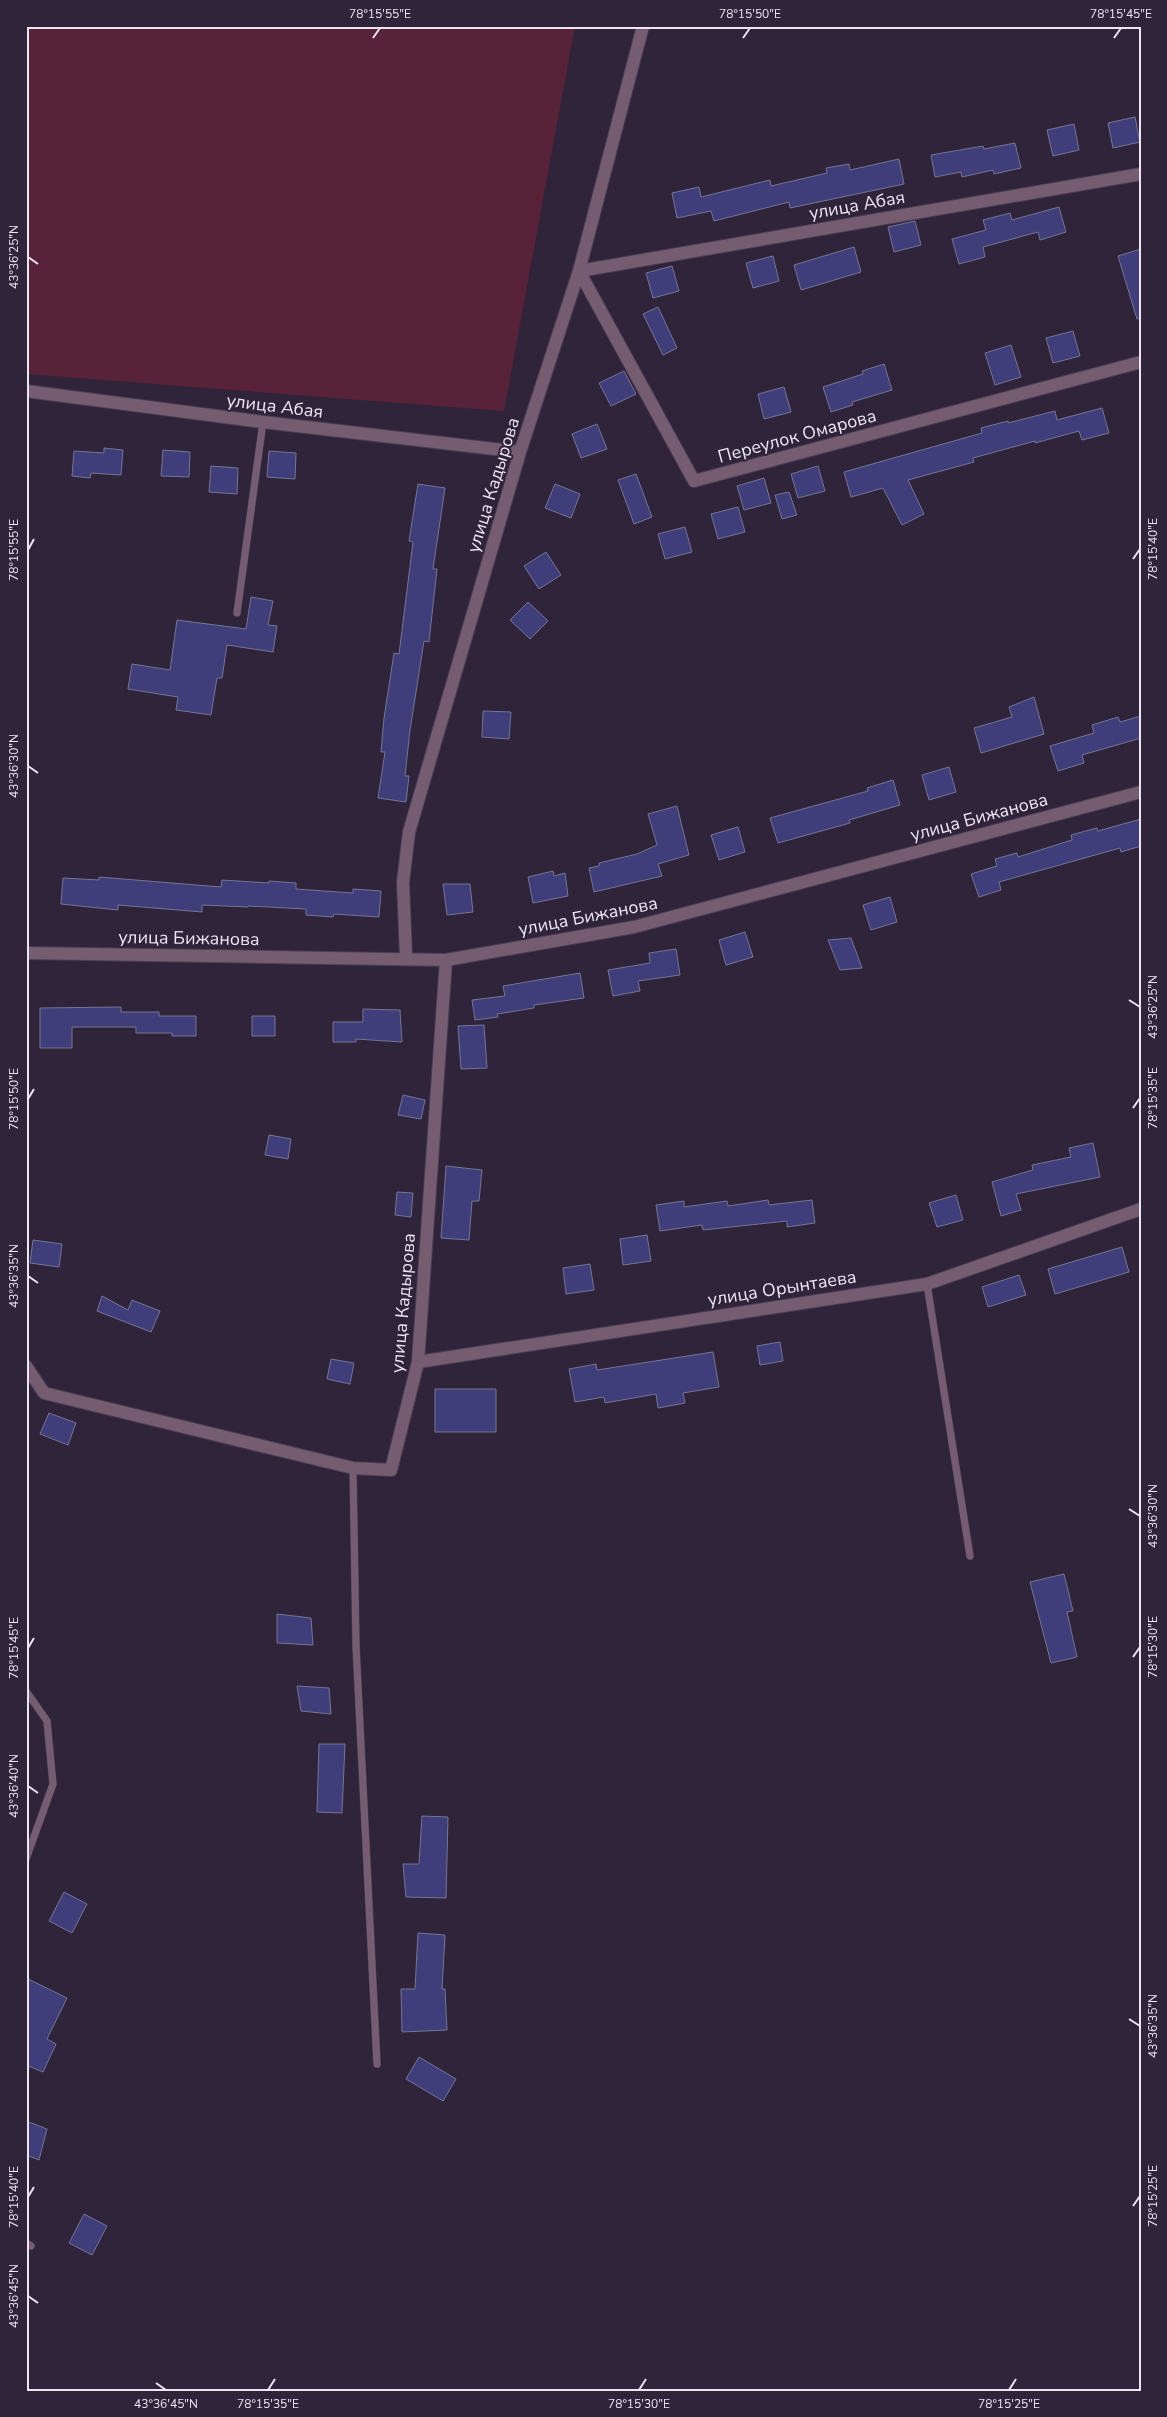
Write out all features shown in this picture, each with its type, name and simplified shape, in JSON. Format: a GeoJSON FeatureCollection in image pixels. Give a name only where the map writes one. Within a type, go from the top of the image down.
{"type":"FeatureCollection","features":[{"type":"Feature","properties":{"kind":"street","name":"улица Кадырова"},"geometry":{"type":"LineString","coordinates":[[406,958],[403,882],[410,832],[520,452],[579,271],[643,26]]}},
{"type":"Feature","properties":{"kind":"street","name":"улица Абая"},"geometry":{"type":"LineString","coordinates":[[579,271],[1141,174]]}},
{"type":"Feature","properties":{"kind":"street","name":"Переулок Омарова"},"geometry":{"type":"LineString","coordinates":[[579,271],[694,481],[1141,362]]}},
{"type":"Feature","properties":{"kind":"street","name":"улица Абая"},"geometry":{"type":"LineString","coordinates":[[26,391],[263,422],[520,452]]}},
{"type":"Feature","properties":{"kind":"street","name":"улица Бижанова"},"geometry":{"type":"LineString","coordinates":[[26,953],[446,960],[634,927],[1141,792]]}},
{"type":"Feature","properties":{"kind":"street","name":"улица Кадырова"},"geometry":{"type":"LineString","coordinates":[[26,1366],[44,1393],[353,1468],[392,1470],[418,1362],[446,960]]}},
{"type":"Feature","properties":{"kind":"street","name":"улица Орынтаева"},"geometry":{"type":"LineString","coordinates":[[418,1362],[926,1284],[1141,1209]]}},
{"type":"Feature","properties":{"kind":"lane"},"geometry":{"type":"LineString","coordinates":[[237,613],[263,422]]}},
{"type":"Feature","properties":{"kind":"lane"},"geometry":{"type":"LineString","coordinates":[[926,1284],[970,1556]]}},
{"type":"Feature","properties":{"kind":"lane"},"geometry":{"type":"LineString","coordinates":[[353,1468],[356,1646],[377,2064]]}},
{"type":"Feature","properties":{"kind":"lane"},"geometry":{"type":"LineString","coordinates":[[26,1692],[47,1721],[53,1784],[26,1859]]}},
{"type":"Feature","properties":{"kind":"shaded area"},"geometry":{"type":"Polygon","coordinates":[[[26,26],[575,26],[504,411],[26,374],[26,26]]]}},
{"type":"Feature","properties":{"kind":"building"},"geometry":{"type":"Polygon","coordinates":[[[1135,117],[1140,142],[1113,148],[1108,123],[1135,117]]]}},
{"type":"Feature","properties":{"kind":"building"},"geometry":{"type":"Polygon","coordinates":[[[1074,124],[1079,150],[1053,156],[1047,130],[1074,124]]]}},
{"type":"Feature","properties":{"kind":"building"},"geometry":{"type":"Polygon","coordinates":[[[1015,143],[1021,168],[994,174],[993,170],[962,177],[961,172],[935,177],[931,155],[983,146],[984,149],[1015,143]]]}},
{"type":"Feature","properties":{"kind":"building"},"geometry":{"type":"Polygon","coordinates":[[[899,159],[904,184],[790,208],[789,202],[714,221],[711,211],[677,218],[672,193],[699,187],[701,197],[770,180],[771,186],[827,173],[826,168],[849,164],[850,170],[899,159]]]}},
{"type":"Feature","properties":{"kind":"building"},"geometry":{"type":"Polygon","coordinates":[[[1059,207],[1066,232],[1040,240],[1038,232],[983,247],[985,257],[959,264],[952,239],[986,230],[983,220],[1010,213],[1012,220],[1059,207]]]}},
{"type":"Feature","properties":{"kind":"building"},"geometry":{"type":"Polygon","coordinates":[[[915,221],[921,245],[894,252],[888,227],[915,221]]]}},
{"type":"Feature","properties":{"kind":"building"},"geometry":{"type":"Polygon","coordinates":[[[854,247],[861,272],[801,290],[794,265],[854,247]]]}},
{"type":"Feature","properties":{"kind":"building"},"geometry":{"type":"Polygon","coordinates":[[[1141,249],[1141,318],[1137,319],[1118,256],[1141,249]]]}},
{"type":"Feature","properties":{"kind":"building"},"geometry":{"type":"Polygon","coordinates":[[[773,256],[779,281],[753,288],[746,263],[773,256]]]}},
{"type":"Feature","properties":{"kind":"building"},"geometry":{"type":"Polygon","coordinates":[[[672,266],[679,291],[653,298],[646,273],[672,266]]]}},
{"type":"Feature","properties":{"kind":"building"},"geometry":{"type":"Polygon","coordinates":[[[658,307],[677,348],[663,355],[643,314],[658,307]]]}},
{"type":"Feature","properties":{"kind":"building"},"geometry":{"type":"Polygon","coordinates":[[[1073,331],[1080,356],[1053,363],[1046,338],[1073,331]]]}},
{"type":"Feature","properties":{"kind":"building"},"geometry":{"type":"Polygon","coordinates":[[[1011,345],[1021,377],[995,385],[985,353],[1011,345]]]}},
{"type":"Feature","properties":{"kind":"building"},"geometry":{"type":"Polygon","coordinates":[[[884,364],[892,390],[852,402],[853,405],[831,412],[823,387],[863,374],[862,371],[884,364]]]}},
{"type":"Feature","properties":{"kind":"building"},"geometry":{"type":"Polygon","coordinates":[[[624,371],[636,394],[611,406],[599,383],[624,371]]]}},
{"type":"Feature","properties":{"kind":"building"},"geometry":{"type":"Polygon","coordinates":[[[784,387],[791,412],[764,419],[758,394],[784,387]]]}},
{"type":"Feature","properties":{"kind":"building"},"geometry":{"type":"Polygon","coordinates":[[[1102,408],[1109,433],[1082,440],[1079,431],[1035,443],[1035,441],[973,458],[974,462],[908,480],[924,514],[902,525],[883,488],[851,497],[844,472],[982,433],[981,428],[1008,421],[1008,423],[1055,411],[1057,420],[1102,408]]]}},
{"type":"Feature","properties":{"kind":"building"},"geometry":{"type":"Polygon","coordinates":[[[597,424],[607,449],[581,458],[572,434],[597,424]]]}},
{"type":"Feature","properties":{"kind":"building"},"geometry":{"type":"Polygon","coordinates":[[[104,448],[123,450],[121,475],[91,473],[90,478],[72,476],[74,451],[104,453],[104,448]]]}},
{"type":"Feature","properties":{"kind":"building"},"geometry":{"type":"Polygon","coordinates":[[[163,450],[190,452],[189,477],[161,476],[163,450]]]}},
{"type":"Feature","properties":{"kind":"building"},"geometry":{"type":"Polygon","coordinates":[[[269,451],[296,453],[295,479],[267,477],[269,451]]]}},
{"type":"Feature","properties":{"kind":"building"},"geometry":{"type":"Polygon","coordinates":[[[211,466],[238,468],[237,494],[209,492],[211,466]]]}},
{"type":"Feature","properties":{"kind":"building"},"geometry":{"type":"Polygon","coordinates":[[[818,466],[825,491],[798,498],[791,474],[818,466]]]}},
{"type":"Feature","properties":{"kind":"building"},"geometry":{"type":"Polygon","coordinates":[[[636,474],[652,517],[634,524],[618,480],[636,474]]]}},
{"type":"Feature","properties":{"kind":"building"},"geometry":{"type":"Polygon","coordinates":[[[764,478],[771,503],[744,510],[737,486],[764,478]]]}},
{"type":"Feature","properties":{"kind":"building"},"geometry":{"type":"Polygon","coordinates":[[[418,484],[445,488],[433,569],[437,569],[429,642],[424,641],[410,730],[405,776],[409,776],[406,802],[378,798],[385,752],[381,752],[384,718],[394,653],[399,654],[413,542],[409,541],[418,484]]]}},
{"type":"Feature","properties":{"kind":"building"},"geometry":{"type":"Polygon","coordinates":[[[555,484],[580,494],[571,518],[545,508],[555,484]]]}},
{"type":"Feature","properties":{"kind":"building"},"geometry":{"type":"Polygon","coordinates":[[[789,492],[797,515],[782,519],[775,495],[789,492]]]}},
{"type":"Feature","properties":{"kind":"building"},"geometry":{"type":"Polygon","coordinates":[[[738,507],[745,532],[718,539],[711,514],[738,507]]]}},
{"type":"Feature","properties":{"kind":"building"},"geometry":{"type":"Polygon","coordinates":[[[685,527],[692,552],[665,559],[658,534],[685,527]]]}},
{"type":"Feature","properties":{"kind":"building"},"geometry":{"type":"Polygon","coordinates":[[[546,552],[561,575],[539,589],[524,566],[546,552]]]}},
{"type":"Feature","properties":{"kind":"building"},"geometry":{"type":"Polygon","coordinates":[[[251,597],[273,601],[268,625],[277,626],[273,652],[227,645],[222,678],[217,678],[211,715],[176,710],[178,697],[128,689],[132,664],[170,670],[177,620],[246,629],[251,597]]]}},
{"type":"Feature","properties":{"kind":"building"},"geometry":{"type":"Polygon","coordinates":[[[528,602],[548,621],[530,639],[510,620],[528,602]]]}},
{"type":"Feature","properties":{"kind":"building"},"geometry":{"type":"Polygon","coordinates":[[[1034,697],[1044,734],[981,753],[974,728],[1012,717],[1009,707],[1034,697]]]}},
{"type":"Feature","properties":{"kind":"building"},"geometry":{"type":"Polygon","coordinates":[[[483,711],[511,712],[509,739],[482,737],[483,711]]]}},
{"type":"Feature","properties":{"kind":"building"},"geometry":{"type":"Polygon","coordinates":[[[1141,716],[1141,738],[1082,755],[1084,763],[1058,771],[1050,746],[1094,733],[1092,725],[1118,717],[1120,722],[1141,716]]]}},
{"type":"Feature","properties":{"kind":"building"},"geometry":{"type":"Polygon","coordinates":[[[949,767],[956,792],[929,800],[922,775],[949,767]]]}},
{"type":"Feature","properties":{"kind":"building"},"geometry":{"type":"Polygon","coordinates":[[[893,780],[900,805],[849,820],[850,823],[778,843],[770,818],[868,791],[867,788],[893,780]]]}},
{"type":"Feature","properties":{"kind":"building"},"geometry":{"type":"Polygon","coordinates":[[[677,806],[689,855],[658,864],[662,876],[594,892],[589,868],[599,866],[599,863],[637,854],[657,845],[648,814],[677,806]]]}},
{"type":"Feature","properties":{"kind":"building"},"geometry":{"type":"Polygon","coordinates":[[[1141,819],[1141,846],[1121,852],[1120,848],[999,882],[1001,890],[979,897],[971,874],[997,866],[995,859],[1017,853],[1018,857],[1072,840],[1071,835],[1097,828],[1098,831],[1141,819]]]}},
{"type":"Feature","properties":{"kind":"building"},"geometry":{"type":"Polygon","coordinates":[[[738,827],[745,852],[719,860],[711,835],[738,827]]]}},
{"type":"Feature","properties":{"kind":"building"},"geometry":{"type":"Polygon","coordinates":[[[553,871],[554,876],[565,873],[568,896],[533,903],[528,877],[553,871]]]}},
{"type":"Feature","properties":{"kind":"building"},"geometry":{"type":"Polygon","coordinates":[[[99,877],[221,887],[222,880],[269,883],[269,881],[296,883],[296,889],[353,893],[353,889],[381,891],[379,917],[334,914],[333,917],[306,915],[306,909],[248,906],[202,905],[202,912],[118,905],[118,910],[61,904],[63,878],[99,880],[99,877]]]}},
{"type":"Feature","properties":{"kind":"building"},"geometry":{"type":"Polygon","coordinates":[[[443,884],[470,884],[473,912],[447,915],[443,884]]]}},
{"type":"Feature","properties":{"kind":"building"},"geometry":{"type":"Polygon","coordinates":[[[890,897],[897,922],[871,930],[863,905],[890,897]]]}},
{"type":"Feature","properties":{"kind":"building"},"geometry":{"type":"Polygon","coordinates":[[[745,932],[753,957],[726,965],[719,940],[745,932]]]}},
{"type":"Feature","properties":{"kind":"building"},"geometry":{"type":"Polygon","coordinates":[[[851,938],[862,968],[840,970],[828,940],[851,938]]]}},
{"type":"Feature","properties":{"kind":"building"},"geometry":{"type":"Polygon","coordinates":[[[676,949],[680,975],[638,981],[640,991],[613,996],[608,970],[650,963],[649,953],[676,949]]]}},
{"type":"Feature","properties":{"kind":"building"},"geometry":{"type":"Polygon","coordinates":[[[580,973],[584,998],[534,1005],[534,1008],[497,1014],[498,1017],[475,1020],[472,1000],[505,996],[503,986],[580,973]]]}},
{"type":"Feature","properties":{"kind":"building"},"geometry":{"type":"Polygon","coordinates":[[[121,1007],[121,1012],[159,1012],[159,1016],[196,1016],[196,1036],[172,1036],[172,1033],[136,1033],[136,1027],[72,1027],[72,1048],[40,1048],[40,1008],[121,1007]]]}},
{"type":"Feature","properties":{"kind":"building"},"geometry":{"type":"Polygon","coordinates":[[[363,1009],[400,1010],[402,1042],[356,1039],[356,1042],[333,1042],[333,1022],[363,1022],[363,1009]]]}},
{"type":"Feature","properties":{"kind":"building"},"geometry":{"type":"Polygon","coordinates":[[[252,1016],[275,1016],[275,1036],[252,1036],[252,1016]]]}},
{"type":"Feature","properties":{"kind":"building"},"geometry":{"type":"Polygon","coordinates":[[[484,1025],[487,1068],[461,1069],[458,1026],[484,1025]]]}},
{"type":"Feature","properties":{"kind":"building"},"geometry":{"type":"Polygon","coordinates":[[[403,1095],[425,1100],[421,1119],[398,1115],[403,1095]]]}},
{"type":"Feature","properties":{"kind":"building"},"geometry":{"type":"Polygon","coordinates":[[[269,1135],[291,1139],[288,1159],[265,1155],[269,1135]]]}},
{"type":"Feature","properties":{"kind":"building"},"geometry":{"type":"Polygon","coordinates":[[[1093,1143],[1100,1177],[1016,1194],[1021,1210],[1001,1216],[992,1182],[1033,1170],[1032,1165],[1071,1157],[1069,1148],[1093,1143]]]}},
{"type":"Feature","properties":{"kind":"building"},"geometry":{"type":"Polygon","coordinates":[[[446,1166],[482,1170],[479,1201],[472,1201],[469,1240],[441,1238],[446,1166]]]}},
{"type":"Feature","properties":{"kind":"building"},"geometry":{"type":"Polygon","coordinates":[[[397,1192],[413,1193],[411,1217],[395,1215],[397,1192]]]}},
{"type":"Feature","properties":{"kind":"building"},"geometry":{"type":"Polygon","coordinates":[[[956,1195],[963,1220],[937,1227],[929,1203],[956,1195]]]}},
{"type":"Feature","properties":{"kind":"building"},"geometry":{"type":"Polygon","coordinates":[[[768,1200],[769,1205],[812,1200],[815,1223],[787,1227],[787,1221],[703,1230],[702,1225],[660,1231],[656,1205],[684,1201],[684,1207],[727,1201],[728,1206],[768,1200]]]}},
{"type":"Feature","properties":{"kind":"building"},"geometry":{"type":"Polygon","coordinates":[[[647,1235],[651,1261],[623,1265],[620,1239],[647,1235]]]}},
{"type":"Feature","properties":{"kind":"building"},"geometry":{"type":"Polygon","coordinates":[[[33,1240],[62,1244],[59,1267],[30,1263],[33,1240]]]}},
{"type":"Feature","properties":{"kind":"building"},"geometry":{"type":"Polygon","coordinates":[[[1122,1247],[1129,1272],[1055,1294],[1048,1269],[1122,1247]]]}},
{"type":"Feature","properties":{"kind":"building"},"geometry":{"type":"Polygon","coordinates":[[[590,1264],[594,1290],[566,1294],[563,1268],[590,1264]]]}},
{"type":"Feature","properties":{"kind":"building"},"geometry":{"type":"Polygon","coordinates":[[[1019,1275],[1026,1295],[988,1307],[982,1287],[1019,1275]]]}},
{"type":"Feature","properties":{"kind":"building"},"geometry":{"type":"Polygon","coordinates":[[[102,1296],[128,1310],[132,1300],[160,1311],[151,1332],[97,1311],[102,1296]]]}},
{"type":"Feature","properties":{"kind":"building"},"geometry":{"type":"Polygon","coordinates":[[[780,1342],[783,1361],[760,1365],[757,1346],[780,1342]]]}},
{"type":"Feature","properties":{"kind":"building"},"geometry":{"type":"Polygon","coordinates":[[[713,1352],[719,1387],[683,1393],[685,1403],[658,1408],[656,1394],[605,1403],[604,1397],[575,1402],[569,1369],[596,1364],[597,1370],[713,1352]]]}},
{"type":"Feature","properties":{"kind":"building"},"geometry":{"type":"Polygon","coordinates":[[[331,1359],[354,1363],[350,1384],[327,1379],[331,1359]]]}},
{"type":"Feature","properties":{"kind":"building"},"geometry":{"type":"Polygon","coordinates":[[[435,1389],[496,1389],[496,1432],[435,1432],[435,1389]]]}},
{"type":"Feature","properties":{"kind":"building"},"geometry":{"type":"Polygon","coordinates":[[[49,1413],[76,1423],[68,1445],[40,1434],[49,1413]]]}},
{"type":"Feature","properties":{"kind":"building"},"geometry":{"type":"Polygon","coordinates":[[[1064,1574],[1073,1611],[1067,1612],[1077,1657],[1051,1663],[1030,1582],[1064,1574]]]}},
{"type":"Feature","properties":{"kind":"building"},"geometry":{"type":"Polygon","coordinates":[[[277,1614],[311,1618],[313,1645],[277,1643],[277,1614]]]}},
{"type":"Feature","properties":{"kind":"building"},"geometry":{"type":"Polygon","coordinates":[[[297,1686],[329,1688],[331,1714],[301,1711],[297,1686]]]}},
{"type":"Feature","properties":{"kind":"building"},"geometry":{"type":"Polygon","coordinates":[[[319,1744],[345,1744],[342,1813],[317,1812],[319,1744]]]}},
{"type":"Feature","properties":{"kind":"building"},"geometry":{"type":"Polygon","coordinates":[[[422,1816],[448,1817],[446,1898],[406,1897],[403,1864],[419,1864],[422,1816]]]}},
{"type":"Feature","properties":{"kind":"building"},"geometry":{"type":"Polygon","coordinates":[[[64,1892],[87,1904],[72,1933],[49,1921],[64,1892]]]}},
{"type":"Feature","properties":{"kind":"building"},"geometry":{"type":"Polygon","coordinates":[[[418,1933],[445,1935],[442,1989],[445,1989],[447,2030],[402,2032],[401,1989],[415,1989],[418,1933]]]}},
{"type":"Feature","properties":{"kind":"building"},"geometry":{"type":"Polygon","coordinates":[[[26,1978],[67,1998],[47,2039],[56,2044],[43,2072],[26,2065],[26,1978]]]}},
{"type":"Feature","properties":{"kind":"building"},"geometry":{"type":"Polygon","coordinates":[[[419,2057],[456,2079],[443,2101],[406,2079],[419,2057]]]}},
{"type":"Feature","properties":{"kind":"building"},"geometry":{"type":"Polygon","coordinates":[[[26,2121],[47,2129],[39,2160],[26,2155],[26,2121]]]}},
{"type":"Feature","properties":{"kind":"building"},"geometry":{"type":"Polygon","coordinates":[[[84,2214],[107,2226],[92,2255],[69,2243],[84,2214]]]}}]}
